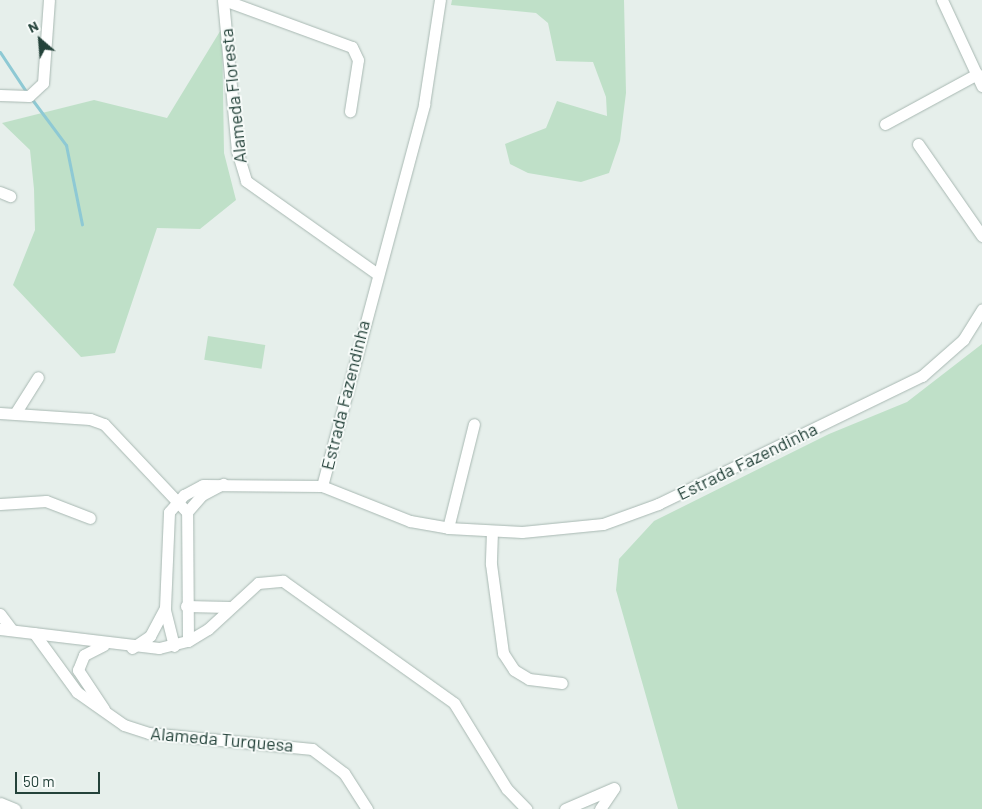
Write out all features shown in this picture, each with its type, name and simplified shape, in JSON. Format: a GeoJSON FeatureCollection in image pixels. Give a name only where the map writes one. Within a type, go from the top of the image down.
{"type":"FeatureCollection","features":[{"type":"Feature","properties":{"kind":"street"},"geometry":{"type":"LineString","coordinates":[[0,95],[17,98],[32,95],[43,84],[49,0]]}},
{"type":"Feature","properties":{"kind":"street"},"geometry":{"type":"LineString","coordinates":[[224,0],[352,47],[358,60],[350,111]]}},
{"type":"Feature","properties":{"kind":"street","name":"Alameda Floresta"},"geometry":{"type":"LineString","coordinates":[[224,0],[237,151],[246,181],[376,273]]}},
{"type":"Feature","properties":{"kind":"street","name":"Estrada Fazendinha"},"geometry":{"type":"LineString","coordinates":[[440,0],[426,95],[376,273],[322,486],[410,521],[448,528],[492,531],[603,524],[658,504],[922,376],[964,340],[982,309]]}},
{"type":"Feature","properties":{"kind":"street"},"geometry":{"type":"LineString","coordinates":[[942,0],[982,86]]}},
{"type":"Feature","properties":{"kind":"street"},"geometry":{"type":"LineString","coordinates":[[885,124],[976,74]]}},
{"type":"Feature","properties":{"kind":"street"},"geometry":{"type":"LineString","coordinates":[[918,144],[982,236]]}},
{"type":"Feature","properties":{"kind":"street"},"geometry":{"type":"LineString","coordinates":[[16,412],[38,377]]}},
{"type":"Feature","properties":{"kind":"street"},"geometry":{"type":"LineString","coordinates":[[0,413],[16,412],[90,418],[104,424],[187,512]]}},
{"type":"Feature","properties":{"kind":"street"},"geometry":{"type":"LineString","coordinates":[[448,528],[474,424]]}},
{"type":"Feature","properties":{"kind":"street"},"geometry":{"type":"LineString","coordinates":[[174,646],[165,622],[167,591],[165,528],[176,502],[203,485],[228,482],[322,486]]}},
{"type":"Feature","properties":{"kind":"street"},"geometry":{"type":"LineString","coordinates":[[188,641],[186,606],[187,512],[202,495],[228,482]]}},
{"type":"Feature","properties":{"kind":"street"},"geometry":{"type":"LineString","coordinates":[[0,504],[46,501],[90,518]]}},
{"type":"Feature","properties":{"kind":"street"},"geometry":{"type":"LineString","coordinates":[[165,528],[186,530]]}},
{"type":"Feature","properties":{"kind":"street"},"geometry":{"type":"LineString","coordinates":[[492,531],[491,564],[503,653],[514,670],[529,679],[562,683]]}},
{"type":"Feature","properties":{"kind":"street"},"geometry":{"type":"LineString","coordinates":[[0,629],[132,648],[174,646],[188,641],[269,579],[297,586],[337,623],[435,686],[454,703],[508,789],[528,808]]}},
{"type":"Feature","properties":{"kind":"street"},"geometry":{"type":"LineString","coordinates":[[167,591],[186,593]]}},
{"type":"Feature","properties":{"kind":"street"},"geometry":{"type":"LineString","coordinates":[[186,606],[229,608]]}},
{"type":"Feature","properties":{"kind":"street"},"geometry":{"type":"LineString","coordinates":[[132,648],[150,636],[165,608]]}},
{"type":"Feature","properties":{"kind":"street"},"geometry":{"type":"LineString","coordinates":[[0,614],[12,630]]}},
{"type":"Feature","properties":{"kind":"street","name":"Alameda Turquesa"},"geometry":{"type":"LineString","coordinates":[[34,633],[77,692],[112,718],[149,734],[312,749],[344,773],[367,809]]}},
{"type":"Feature","properties":{"kind":"street"},"geometry":{"type":"LineString","coordinates":[[104,645],[84,655],[78,670],[112,718]]}},
{"type":"Feature","properties":{"kind":"street"},"geometry":{"type":"LineString","coordinates":[[566,809],[614,788],[600,809]]}},
{"type":"Feature","properties":{"kind":"street"},"geometry":{"type":"LineString","coordinates":[[0,803],[15,809]]}},
{"type":"Feature","properties":{"kind":"green space"},"geometry":{"type":"Polygon","coordinates":[[[452,0],[624,0],[626,93],[620,141],[609,173],[581,182],[528,173],[510,164],[505,144],[546,128],[557,101],[607,116],[606,97],[593,62],[556,61],[548,23],[536,13],[451,5],[452,0]]]}},
{"type":"Feature","properties":{"kind":"green space"},"geometry":{"type":"Polygon","coordinates":[[[222,28],[224,153],[236,200],[200,229],[157,228],[115,353],[81,357],[13,285],[35,230],[34,189],[30,150],[2,123],[94,100],[167,118],[222,28]]]}},
{"type":"Feature","properties":{"kind":"green space"},"geometry":{"type":"Polygon","coordinates":[[[208,336],[265,345],[262,369],[204,360],[208,336]]]}},
{"type":"Feature","properties":{"kind":"green space"},"geometry":{"type":"Polygon","coordinates":[[[982,344],[982,809],[678,809],[616,590],[619,559],[654,521],[829,434],[907,402],[982,344]]]}},
{"type":"Feature","properties":{"kind":"waterway"},"geometry":{"type":"LineString","coordinates":[[0,52],[27,93]]}},
{"type":"Feature","properties":{"kind":"waterway"},"geometry":{"type":"LineString","coordinates":[[31,98],[66,145],[82,224]]}}]}
